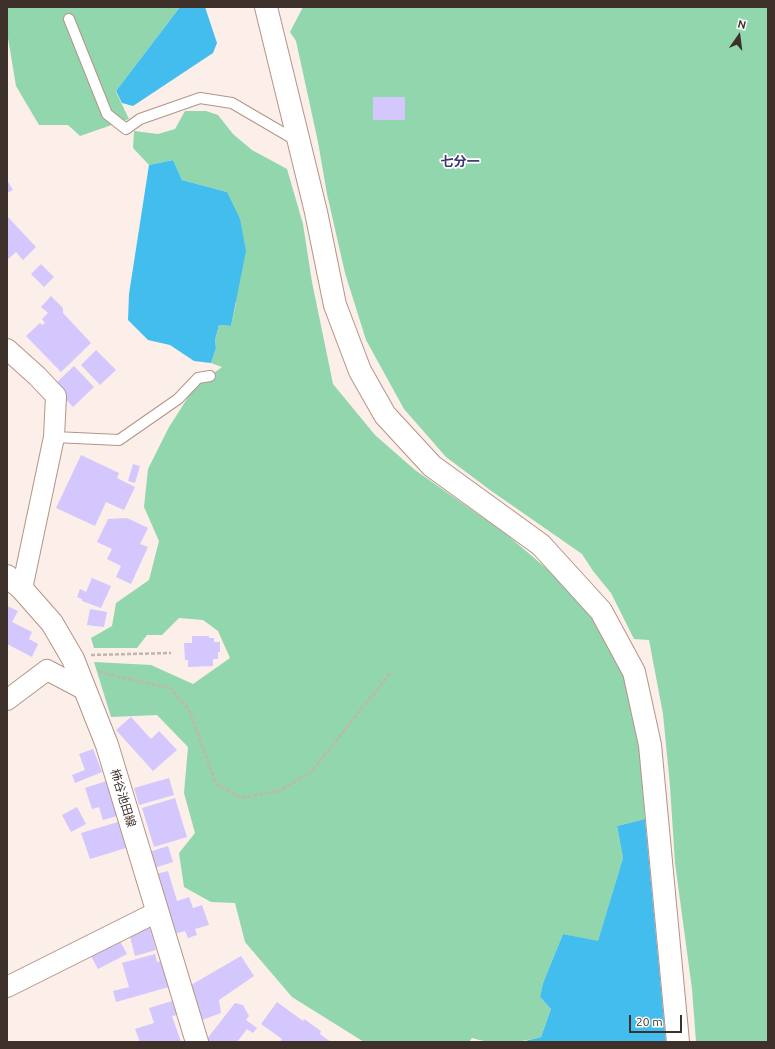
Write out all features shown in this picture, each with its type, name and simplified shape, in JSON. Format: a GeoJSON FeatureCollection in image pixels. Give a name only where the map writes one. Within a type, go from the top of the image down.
{"type":"FeatureCollection","features":[{"type":"Feature","properties":{"kind":"street"},"geometry":{"type":"LineString","coordinates":[[266,7],[316,212],[335,305],[360,371],[385,415],[432,466],[541,545],[601,611],[634,672],[650,745],[678,1042]]}},
{"type":"Feature","properties":{"kind":"street"},"geometry":{"type":"LineString","coordinates":[[7,349],[37,376],[56,396],[54,437],[14,582]]}},
{"type":"Feature","properties":{"kind":"street","name":"柿谷池田線"},"geometry":{"type":"LineString","coordinates":[[14,582],[52,623],[72,657],[107,745],[196,1042]]}},
{"type":"Feature","properties":{"kind":"street"},"geometry":{"type":"LineString","coordinates":[[7,700],[47,670],[85,690]]}},
{"type":"Feature","properties":{"kind":"street"},"geometry":{"type":"LineString","coordinates":[[7,987],[157,912]]}},
{"type":"Feature","properties":{"kind":"lane"},"geometry":{"type":"LineString","coordinates":[[69,19],[107,114],[126,129],[140,119],[200,98],[232,103],[299,142]]}},
{"type":"Feature","properties":{"kind":"lane"},"geometry":{"type":"LineString","coordinates":[[54,437],[118,440],[178,399],[198,378],[210,376]]}},
{"type":"Feature","properties":{"kind":"path"},"geometry":{"type":"LineString","coordinates":[[72,657],[171,653]]}},
{"type":"Feature","properties":{"kind":"path"},"geometry":{"type":"LineString","coordinates":[[72,657],[106,674],[170,688],[190,710],[216,784],[241,798],[279,791],[311,772],[392,671]]}},
{"type":"Feature","properties":{"kind":"green space"},"geometry":{"type":"Polygon","coordinates":[[[7,7],[180,7],[116,91],[115,90],[129,119],[80,136],[68,125],[39,125],[16,86],[7,32],[7,7]]]}},
{"type":"Feature","properties":{"kind":"green space"},"geometry":{"type":"Polygon","coordinates":[[[303,7],[768,7],[768,1042],[696,1042],[692,989],[675,863],[663,714],[649,640],[634,639],[611,593],[593,571],[582,554],[490,490],[446,457],[404,409],[366,340],[345,273],[327,194],[318,142],[296,41],[290,32],[303,7]]]}},
{"type":"Feature","properties":{"kind":"green space"},"geometry":{"type":"Polygon","coordinates":[[[185,111],[206,111],[218,115],[233,134],[252,150],[287,169],[303,224],[312,282],[333,384],[375,435],[415,470],[506,534],[553,574],[598,623],[625,675],[639,746],[645,819],[617,826],[623,858],[598,942],[563,934],[543,983],[540,997],[551,1009],[541,1037],[524,1041],[506,1042],[489,1042],[472,1038],[469,1042],[364,1042],[292,997],[245,942],[235,903],[211,902],[184,887],[179,853],[195,833],[184,793],[188,747],[157,715],[111,717],[94,662],[151,665],[193,684],[230,658],[218,631],[203,620],[179,618],[162,635],[147,635],[137,648],[94,648],[91,638],[112,626],[116,603],[149,580],[159,541],[144,507],[148,469],[169,427],[194,388],[222,367],[211,363],[216,348],[215,340],[219,325],[231,326],[236,303],[227,192],[182,180],[173,160],[149,165],[133,148],[134,131],[158,134],[175,129],[185,111]]]}},
{"type":"Feature","properties":{"kind":"water"},"geometry":{"type":"Polygon","coordinates":[[[180,7],[205,7],[217,43],[213,53],[133,106],[122,103],[116,91],[180,7]]]}},
{"type":"Feature","properties":{"kind":"water"},"geometry":{"type":"Polygon","coordinates":[[[173,160],[182,180],[227,192],[240,219],[246,251],[231,326],[219,325],[215,340],[216,348],[211,363],[194,361],[170,345],[148,340],[128,320],[129,294],[149,165],[173,160]]]}},
{"type":"Feature","properties":{"kind":"water"},"geometry":{"type":"Polygon","coordinates":[[[645,819],[666,1042],[521,1042],[541,1037],[551,1009],[540,997],[543,983],[563,934],[598,941],[623,858],[617,826],[645,819]]]}},
{"type":"Feature","properties":{"kind":"building"},"geometry":{"type":"Polygon","coordinates":[[[373,97],[405,97],[405,120],[373,120],[373,97]]]}},
{"type":"Feature","properties":{"kind":"building"},"geometry":{"type":"Polygon","coordinates":[[[7,180],[13,190],[7,193],[7,180]]]}},
{"type":"Feature","properties":{"kind":"building"},"geometry":{"type":"Polygon","coordinates":[[[7,216],[36,247],[23,260],[16,252],[7,260],[7,216]]]}},
{"type":"Feature","properties":{"kind":"building"},"geometry":{"type":"Polygon","coordinates":[[[41,264],[54,277],[44,287],[31,274],[41,264]]]}},
{"type":"Feature","properties":{"kind":"building"},"geometry":{"type":"Polygon","coordinates":[[[51,296],[63,308],[63,313],[91,343],[61,372],[26,336],[40,323],[42,325],[45,323],[42,319],[48,313],[41,307],[51,296]]]}},
{"type":"Feature","properties":{"kind":"building"},"geometry":{"type":"Polygon","coordinates":[[[96,350],[116,370],[100,385],[81,365],[96,350]]]}},
{"type":"Feature","properties":{"kind":"building"},"geometry":{"type":"Polygon","coordinates":[[[74,366],[94,387],[73,407],[53,386],[74,366]]]}},
{"type":"Feature","properties":{"kind":"building"},"geometry":{"type":"Polygon","coordinates":[[[81,455],[119,473],[117,478],[135,487],[124,510],[106,502],[95,526],[56,508],[81,455]]]}},
{"type":"Feature","properties":{"kind":"building"},"geometry":{"type":"Polygon","coordinates":[[[133,464],[140,466],[135,483],[128,481],[133,464]]]}},
{"type":"Feature","properties":{"kind":"building"},"geometry":{"type":"Polygon","coordinates":[[[127,518],[148,528],[140,544],[148,547],[131,584],[116,577],[121,566],[107,559],[112,549],[97,542],[108,519],[127,518]]]}},
{"type":"Feature","properties":{"kind":"building"},"geometry":{"type":"Polygon","coordinates":[[[92,578],[111,586],[101,608],[82,601],[82,599],[77,597],[80,589],[86,592],[92,578]]]}},
{"type":"Feature","properties":{"kind":"building"},"geometry":{"type":"Polygon","coordinates":[[[7,606],[18,611],[12,622],[32,632],[29,639],[38,644],[32,657],[7,644],[7,606]]]}},
{"type":"Feature","properties":{"kind":"building"},"geometry":{"type":"Polygon","coordinates":[[[90,609],[107,612],[104,627],[87,625],[90,609]]]}},
{"type":"Feature","properties":{"kind":"building"},"geometry":{"type":"Polygon","coordinates":[[[192,636],[209,636],[209,638],[214,638],[214,642],[220,642],[218,659],[213,659],[213,666],[188,667],[188,660],[185,660],[184,643],[192,643],[192,636]]]}},
{"type":"Feature","properties":{"kind":"building"},"geometry":{"type":"Polygon","coordinates":[[[131,717],[151,739],[159,731],[177,750],[153,771],[116,730],[131,717]]]}},
{"type":"Feature","properties":{"kind":"building"},"geometry":{"type":"Polygon","coordinates":[[[93,749],[102,772],[75,783],[72,775],[85,770],[79,754],[93,749]]]}},
{"type":"Feature","properties":{"kind":"building"},"geometry":{"type":"Polygon","coordinates":[[[169,778],[174,795],[139,805],[134,788],[169,778]]]}},
{"type":"Feature","properties":{"kind":"building"},"geometry":{"type":"Polygon","coordinates":[[[106,781],[117,816],[103,820],[99,807],[92,809],[85,788],[106,781]]]}},
{"type":"Feature","properties":{"kind":"building"},"geometry":{"type":"Polygon","coordinates":[[[175,798],[187,837],[154,847],[142,808],[175,798]]]}},
{"type":"Feature","properties":{"kind":"building"},"geometry":{"type":"Polygon","coordinates":[[[77,807],[86,824],[71,832],[62,815],[77,807]]]}},
{"type":"Feature","properties":{"kind":"building"},"geometry":{"type":"Polygon","coordinates":[[[118,822],[126,848],[90,859],[81,833],[118,822]]]}},
{"type":"Feature","properties":{"kind":"building"},"geometry":{"type":"Polygon","coordinates":[[[168,846],[173,862],[154,868],[149,852],[168,846]]]}},
{"type":"Feature","properties":{"kind":"building"},"geometry":{"type":"Polygon","coordinates":[[[168,871],[177,901],[189,897],[193,908],[202,905],[209,925],[195,929],[197,935],[188,938],[185,931],[174,934],[156,874],[168,871]]]}},
{"type":"Feature","properties":{"kind":"building"},"geometry":{"type":"Polygon","coordinates":[[[150,928],[156,950],[135,956],[129,933],[150,928]]]}},
{"type":"Feature","properties":{"kind":"building"},"geometry":{"type":"Polygon","coordinates":[[[120,941],[127,954],[98,969],[91,956],[120,941]]]}},
{"type":"Feature","properties":{"kind":"building"},"geometry":{"type":"Polygon","coordinates":[[[155,954],[157,962],[161,961],[169,987],[116,1002],[113,991],[129,987],[122,963],[155,954]]]}},
{"type":"Feature","properties":{"kind":"building"},"geometry":{"type":"Polygon","coordinates":[[[241,956],[254,976],[219,1000],[221,1013],[202,1020],[191,985],[241,956]]]}},
{"type":"Feature","properties":{"kind":"building"},"geometry":{"type":"Polygon","coordinates":[[[172,1001],[177,1015],[172,1016],[181,1042],[140,1042],[135,1029],[154,1023],[149,1008],[172,1001]]]}},
{"type":"Feature","properties":{"kind":"building"},"geometry":{"type":"Polygon","coordinates":[[[277,1002],[303,1021],[304,1019],[321,1031],[320,1034],[331,1042],[280,1042],[282,1039],[261,1024],[277,1002]]]}},
{"type":"Feature","properties":{"kind":"building"},"geometry":{"type":"Polygon","coordinates":[[[235,1003],[243,1005],[249,1016],[246,1020],[257,1028],[253,1033],[247,1029],[237,1042],[208,1042],[206,1040],[235,1003]]]}},
{"type":"Feature","properties":{"kind":"district","name":"七分一"},"geometry":{"type":"Point","coordinates":[460,162]}}]}
